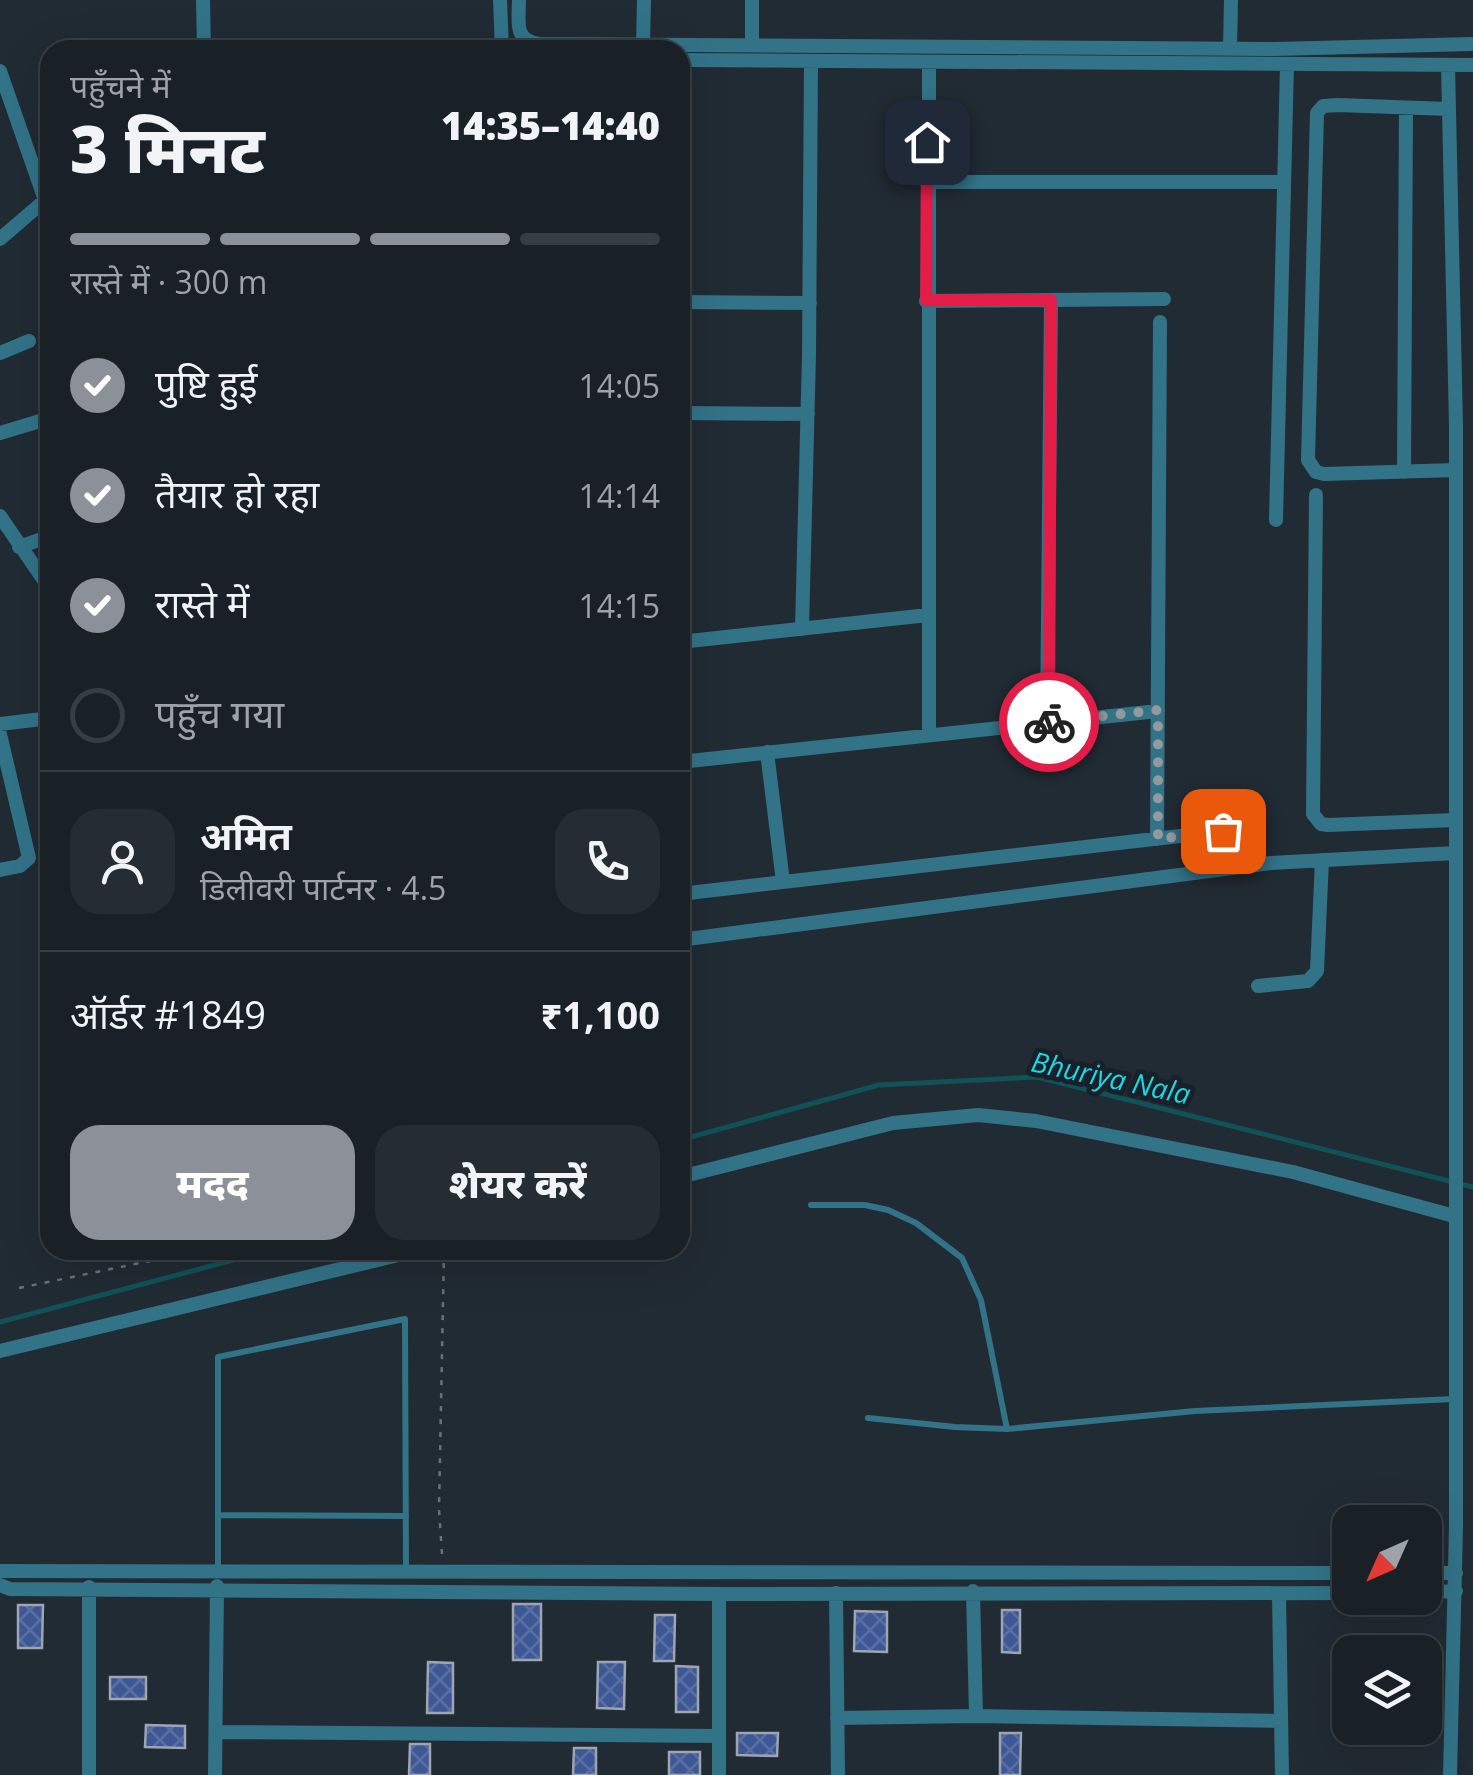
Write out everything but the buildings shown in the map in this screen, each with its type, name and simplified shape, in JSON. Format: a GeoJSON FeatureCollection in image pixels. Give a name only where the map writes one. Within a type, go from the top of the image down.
{"type":"FeatureCollection","features":[{"type":"Feature","properties":{"kind":"street"},"geometry":{"type":"LineString","coordinates":[[203,0],[204,40]]}},
{"type":"Feature","properties":{"kind":"street"},"geometry":{"type":"LineString","coordinates":[[500,0],[502,40]]}},
{"type":"Feature","properties":{"kind":"street"},"geometry":{"type":"LineString","coordinates":[[519,0],[519,40]]}},
{"type":"Feature","properties":{"kind":"street"},"geometry":{"type":"LineString","coordinates":[[643,40],[644,0]]}},
{"type":"Feature","properties":{"kind":"street"},"geometry":{"type":"LineString","coordinates":[[752,0],[752,44]]}},
{"type":"Feature","properties":{"kind":"street"},"geometry":{"type":"LineString","coordinates":[[1230,48],[1231,0]]}},
{"type":"Feature","properties":{"kind":"street"},"geometry":{"type":"LineString","coordinates":[[690,44],[1230,48],[1473,44]]}},
{"type":"Feature","properties":{"kind":"street"},"geometry":{"type":"LineString","coordinates":[[690,60],[1473,65]]}},
{"type":"Feature","properties":{"kind":"street"},"geometry":{"type":"LineString","coordinates":[[802,629],[810,303],[810,61]]}},
{"type":"Feature","properties":{"kind":"street"},"geometry":{"type":"LineString","coordinates":[[928,62],[929,735]]}},
{"type":"Feature","properties":{"kind":"street"},"geometry":{"type":"LineString","coordinates":[[1276,520],[1286,64]]}},
{"type":"Feature","properties":{"kind":"street"},"geometry":{"type":"LineString","coordinates":[[1448,65],[1456,470],[1456,1591],[1450,1775]]}},
{"type":"Feature","properties":{"kind":"street"},"geometry":{"type":"LineString","coordinates":[[0,71],[40,177]]}},
{"type":"Feature","properties":{"kind":"street"},"geometry":{"type":"LineString","coordinates":[[1449,109],[1338,105],[1323,106],[1318,113],[1308,460],[1316,472],[1324,474],[1456,470]]}},
{"type":"Feature","properties":{"kind":"street"},"geometry":{"type":"LineString","coordinates":[[1404,472],[1406,108]]}},
{"type":"Feature","properties":{"kind":"street"},"geometry":{"type":"LineString","coordinates":[[927,182],[1284,182]]}},
{"type":"Feature","properties":{"kind":"street"},"geometry":{"type":"LineString","coordinates":[[0,239],[40,205]]}},
{"type":"Feature","properties":{"kind":"street"},"geometry":{"type":"LineString","coordinates":[[926,300],[1164,299]]}},
{"type":"Feature","properties":{"kind":"street"},"geometry":{"type":"LineString","coordinates":[[1047,722],[1051,300]]}},
{"type":"Feature","properties":{"kind":"street"},"geometry":{"type":"LineString","coordinates":[[690,302],[810,303]]}},
{"type":"Feature","properties":{"kind":"street"},"geometry":{"type":"LineString","coordinates":[[1158,839],[1160,322]]}},
{"type":"Feature","properties":{"kind":"street"},"geometry":{"type":"LineString","coordinates":[[0,353],[29,341]]}},
{"type":"Feature","properties":{"kind":"street"},"geometry":{"type":"LineString","coordinates":[[690,413],[808,414]]}},
{"type":"Feature","properties":{"kind":"street"},"geometry":{"type":"LineString","coordinates":[[0,433],[40,421]]}},
{"type":"Feature","properties":{"kind":"street"},"geometry":{"type":"LineString","coordinates":[[1316,495],[1313,814],[1321,824],[1328,825],[1455,820]]}},
{"type":"Feature","properties":{"kind":"street"},"geometry":{"type":"LineString","coordinates":[[0,516],[40,576]]}},
{"type":"Feature","properties":{"kind":"street"},"geometry":{"type":"LineString","coordinates":[[18,547],[40,539]]}},
{"type":"Feature","properties":{"kind":"street"},"geometry":{"type":"LineString","coordinates":[[690,641],[928,615]]}},
{"type":"Feature","properties":{"kind":"street"},"geometry":{"type":"LineString","coordinates":[[690,761],[1158,710]]}},
{"type":"Feature","properties":{"kind":"street"},"geometry":{"type":"LineString","coordinates":[[0,724],[40,719]]}},
{"type":"Feature","properties":{"kind":"street"},"geometry":{"type":"LineString","coordinates":[[0,734],[28,858],[20,866],[0,870]]}},
{"type":"Feature","properties":{"kind":"street"},"geometry":{"type":"LineString","coordinates":[[768,752],[783,882]]}},
{"type":"Feature","properties":{"kind":"street"},"geometry":{"type":"LineString","coordinates":[[690,893],[1223,831]]}},
{"type":"Feature","properties":{"kind":"street"},"geometry":{"type":"LineString","coordinates":[[690,939],[1270,864],[1455,853]]}},
{"type":"Feature","properties":{"kind":"street"},"geometry":{"type":"LineString","coordinates":[[1258,986],[1308,980],[1317,971],[1322,860]]}},
{"type":"Feature","properties":{"kind":"street"},"geometry":{"type":"LineString","coordinates":[[690,1174],[892,1123],[978,1115],[1036,1121],[1293,1172],[1454,1211]]}},
{"type":"Feature","properties":{"kind":"street"},"geometry":{"type":"LineString","coordinates":[[0,1351],[378,1260]]}},
{"type":"Feature","properties":{"kind":"street"},"geometry":{"type":"LineString","coordinates":[[0,1571],[1332,1573]]}},
{"type":"Feature","properties":{"kind":"street"},"geometry":{"type":"LineString","coordinates":[[216,1775],[218,1571]]}},
{"type":"Feature","properties":{"kind":"street"},"geometry":{"type":"LineString","coordinates":[[1442,1573],[1456,1573]]}},
{"type":"Feature","properties":{"kind":"street"},"geometry":{"type":"LineString","coordinates":[[0,1586],[217,1592],[329,1589],[719,1594],[1332,1593]]}},
{"type":"Feature","properties":{"kind":"street"},"geometry":{"type":"LineString","coordinates":[[89,1588],[89,1775]]}},
{"type":"Feature","properties":{"kind":"street"},"geometry":{"type":"LineString","coordinates":[[1442,1591],[1456,1591]]}},
{"type":"Feature","properties":{"kind":"street"},"geometry":{"type":"LineString","coordinates":[[974,1592],[976,1716]]}},
{"type":"Feature","properties":{"kind":"street"},"geometry":{"type":"LineString","coordinates":[[836,1593],[838,1775]]}},
{"type":"Feature","properties":{"kind":"street"},"geometry":{"type":"LineString","coordinates":[[719,1594],[719,1775]]}},
{"type":"Feature","properties":{"kind":"street"},"geometry":{"type":"LineString","coordinates":[[1280,1594],[1282,1775]]}},
{"type":"Feature","properties":{"kind":"street"},"geometry":{"type":"LineString","coordinates":[[837,1718],[1281,1721]]}},
{"type":"Feature","properties":{"kind":"street"},"geometry":{"type":"LineString","coordinates":[[216,1732],[719,1736]]}},
{"type":"Feature","properties":{"kind":"lane"},"geometry":{"type":"LineString","coordinates":[[811,1206],[865,1205],[888,1210],[916,1223],[962,1258],[981,1300],[1008,1429]]}},
{"type":"Feature","properties":{"kind":"lane"},"geometry":{"type":"LineString","coordinates":[[218,1571],[218,1357],[405,1319],[406,1570]]}},
{"type":"Feature","properties":{"kind":"lane"},"geometry":{"type":"LineString","coordinates":[[868,1418],[955,1428],[1008,1429],[1196,1412],[1456,1399]]}},
{"type":"Feature","properties":{"kind":"lane"},"geometry":{"type":"LineString","coordinates":[[218,1515],[406,1516]]}},
{"type":"Feature","properties":{"kind":"path"},"geometry":{"type":"LineString","coordinates":[[20,1288],[155,1260]]}},
{"type":"Feature","properties":{"kind":"path"},"geometry":{"type":"LineString","coordinates":[[444,1260],[440,1491],[444,1570]]}},
{"type":"Feature","properties":{"kind":"waterway","name":"Bhuriya Nala"},"geometry":{"type":"LineString","coordinates":[[690,1137],[879,1085],[1037,1077],[1473,1187]]}},
{"type":"Feature","properties":{"kind":"waterway","name":"Bhuriya Nala"},"geometry":{"type":"LineString","coordinates":[[0,1322],[233,1260]]}},
{"type":"Feature","properties":{"kind":"way so far"},"geometry":{"type":"LineString","coordinates":[[1049,722],[1158,710],[1158,839],[1223,831]]}},
{"type":"Feature","properties":{"kind":"route"},"geometry":{"type":"LineString","coordinates":[[927,142],[926,300],[1051,300],[1049,722]]}}]}
